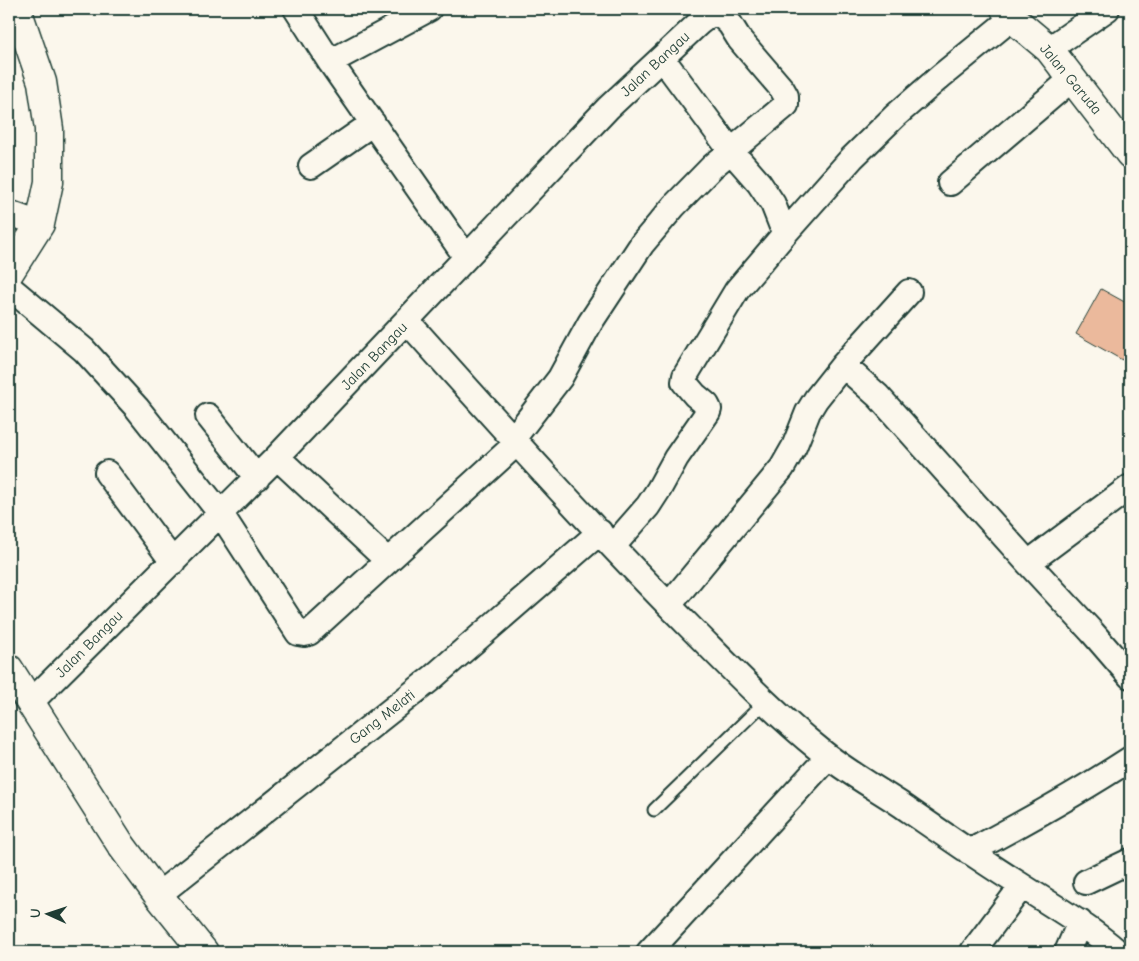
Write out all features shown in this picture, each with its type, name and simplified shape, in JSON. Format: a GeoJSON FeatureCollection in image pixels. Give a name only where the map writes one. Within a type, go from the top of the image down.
{"type":"FeatureCollection","features":[{"type":"Feature","properties":{"kind":"main road"},"geometry":{"type":"LineString","coordinates":[[9,273],[40,224],[49,182],[49,128],[42,82],[17,9]]}},
{"type":"Feature","properties":{"kind":"main road","name":"Jalan Garuda"},"geometry":{"type":"LineString","coordinates":[[1009,13],[1050,49],[1130,154]]}},
{"type":"Feature","properties":{"kind":"main road"},"geometry":{"type":"LineString","coordinates":[[9,669],[121,845],[204,952]]}},
{"type":"Feature","properties":{"kind":"street"},"geometry":{"type":"LineString","coordinates":[[296,9],[330,62],[466,257]]}},
{"type":"Feature","properties":{"kind":"street"},"geometry":{"type":"LineString","coordinates":[[330,62],[429,9]]}},
{"type":"Feature","properties":{"kind":"street"},"geometry":{"type":"LineString","coordinates":[[9,287],[84,350],[137,408],[221,514],[298,633],[309,633],[515,441],[560,378],[590,322],[642,244],[713,166],[786,105],[786,96],[782,89],[716,9]]}},
{"type":"Feature","properties":{"kind":"street","name":"Jalan Bangau"},"geometry":{"type":"LineString","coordinates":[[30,703],[257,478],[608,108],[699,22],[716,9]]}},
{"type":"Feature","properties":{"kind":"street"},"geometry":{"type":"LineString","coordinates":[[1050,49],[1107,9]]}},
{"type":"Feature","properties":{"kind":"street"},"geometry":{"type":"LineString","coordinates":[[662,58],[731,151],[759,184],[773,204],[782,227],[788,230],[852,158],[895,116],[1009,13]]}},
{"type":"Feature","properties":{"kind":"street"},"geometry":{"type":"LineString","coordinates":[[950,183],[1073,78]]}},
{"type":"Feature","properties":{"kind":"street"},"geometry":{"type":"LineString","coordinates":[[311,166],[373,123]]}},
{"type":"Feature","properties":{"kind":"street"},"geometry":{"type":"LineString","coordinates":[[9,213],[40,224]]}},
{"type":"Feature","properties":{"kind":"street","name":"Gang Melati"},"geometry":{"type":"LineString","coordinates":[[158,895],[648,506],[676,458],[709,409],[684,382],[685,376],[737,290],[788,230]]}},
{"type":"Feature","properties":{"kind":"street"},"geometry":{"type":"LineString","coordinates":[[669,605],[782,468],[816,399],[843,365],[909,292]]}},
{"type":"Feature","properties":{"kind":"street"},"geometry":{"type":"LineString","coordinates":[[407,322],[606,539],[784,720],[828,757],[969,852],[1080,922],[1118,952]]}},
{"type":"Feature","properties":{"kind":"street"},"geometry":{"type":"LineString","coordinates":[[843,365],[878,396],[1130,676]]}},
{"type":"Feature","properties":{"kind":"street"},"geometry":{"type":"LineString","coordinates":[[208,416],[257,478]]}},
{"type":"Feature","properties":{"kind":"street"},"geometry":{"type":"LineString","coordinates":[[277,457],[388,561]]}},
{"type":"Feature","properties":{"kind":"street"},"geometry":{"type":"LineString","coordinates":[[107,473],[173,562]]}},
{"type":"Feature","properties":{"kind":"street"},"geometry":{"type":"LineString","coordinates":[[1028,563],[1130,487]]}},
{"type":"Feature","properties":{"kind":"street"},"geometry":{"type":"LineString","coordinates":[[649,952],[828,757]]}},
{"type":"Feature","properties":{"kind":"street"},"geometry":{"type":"LineString","coordinates":[[969,852],[1039,815],[1102,778],[1130,759]]}},
{"type":"Feature","properties":{"kind":"street"},"geometry":{"type":"LineString","coordinates":[[1086,882],[1130,861]]}},
{"type":"Feature","properties":{"kind":"street"},"geometry":{"type":"LineString","coordinates":[[973,951],[1022,886]]}},
{"type":"Feature","properties":{"kind":"street"},"geometry":{"type":"LineString","coordinates":[[1067,952],[1080,922]]}},
{"type":"Feature","properties":{"kind":"lane"},"geometry":{"type":"LineString","coordinates":[[654,810],[765,702]]}},
{"type":"Feature","properties":{"kind":"building"},"geometry":{"type":"Polygon","coordinates":[[[1101,289],[1130,305],[1130,346],[1122,360],[1076,334],[1101,289]]]}}]}
